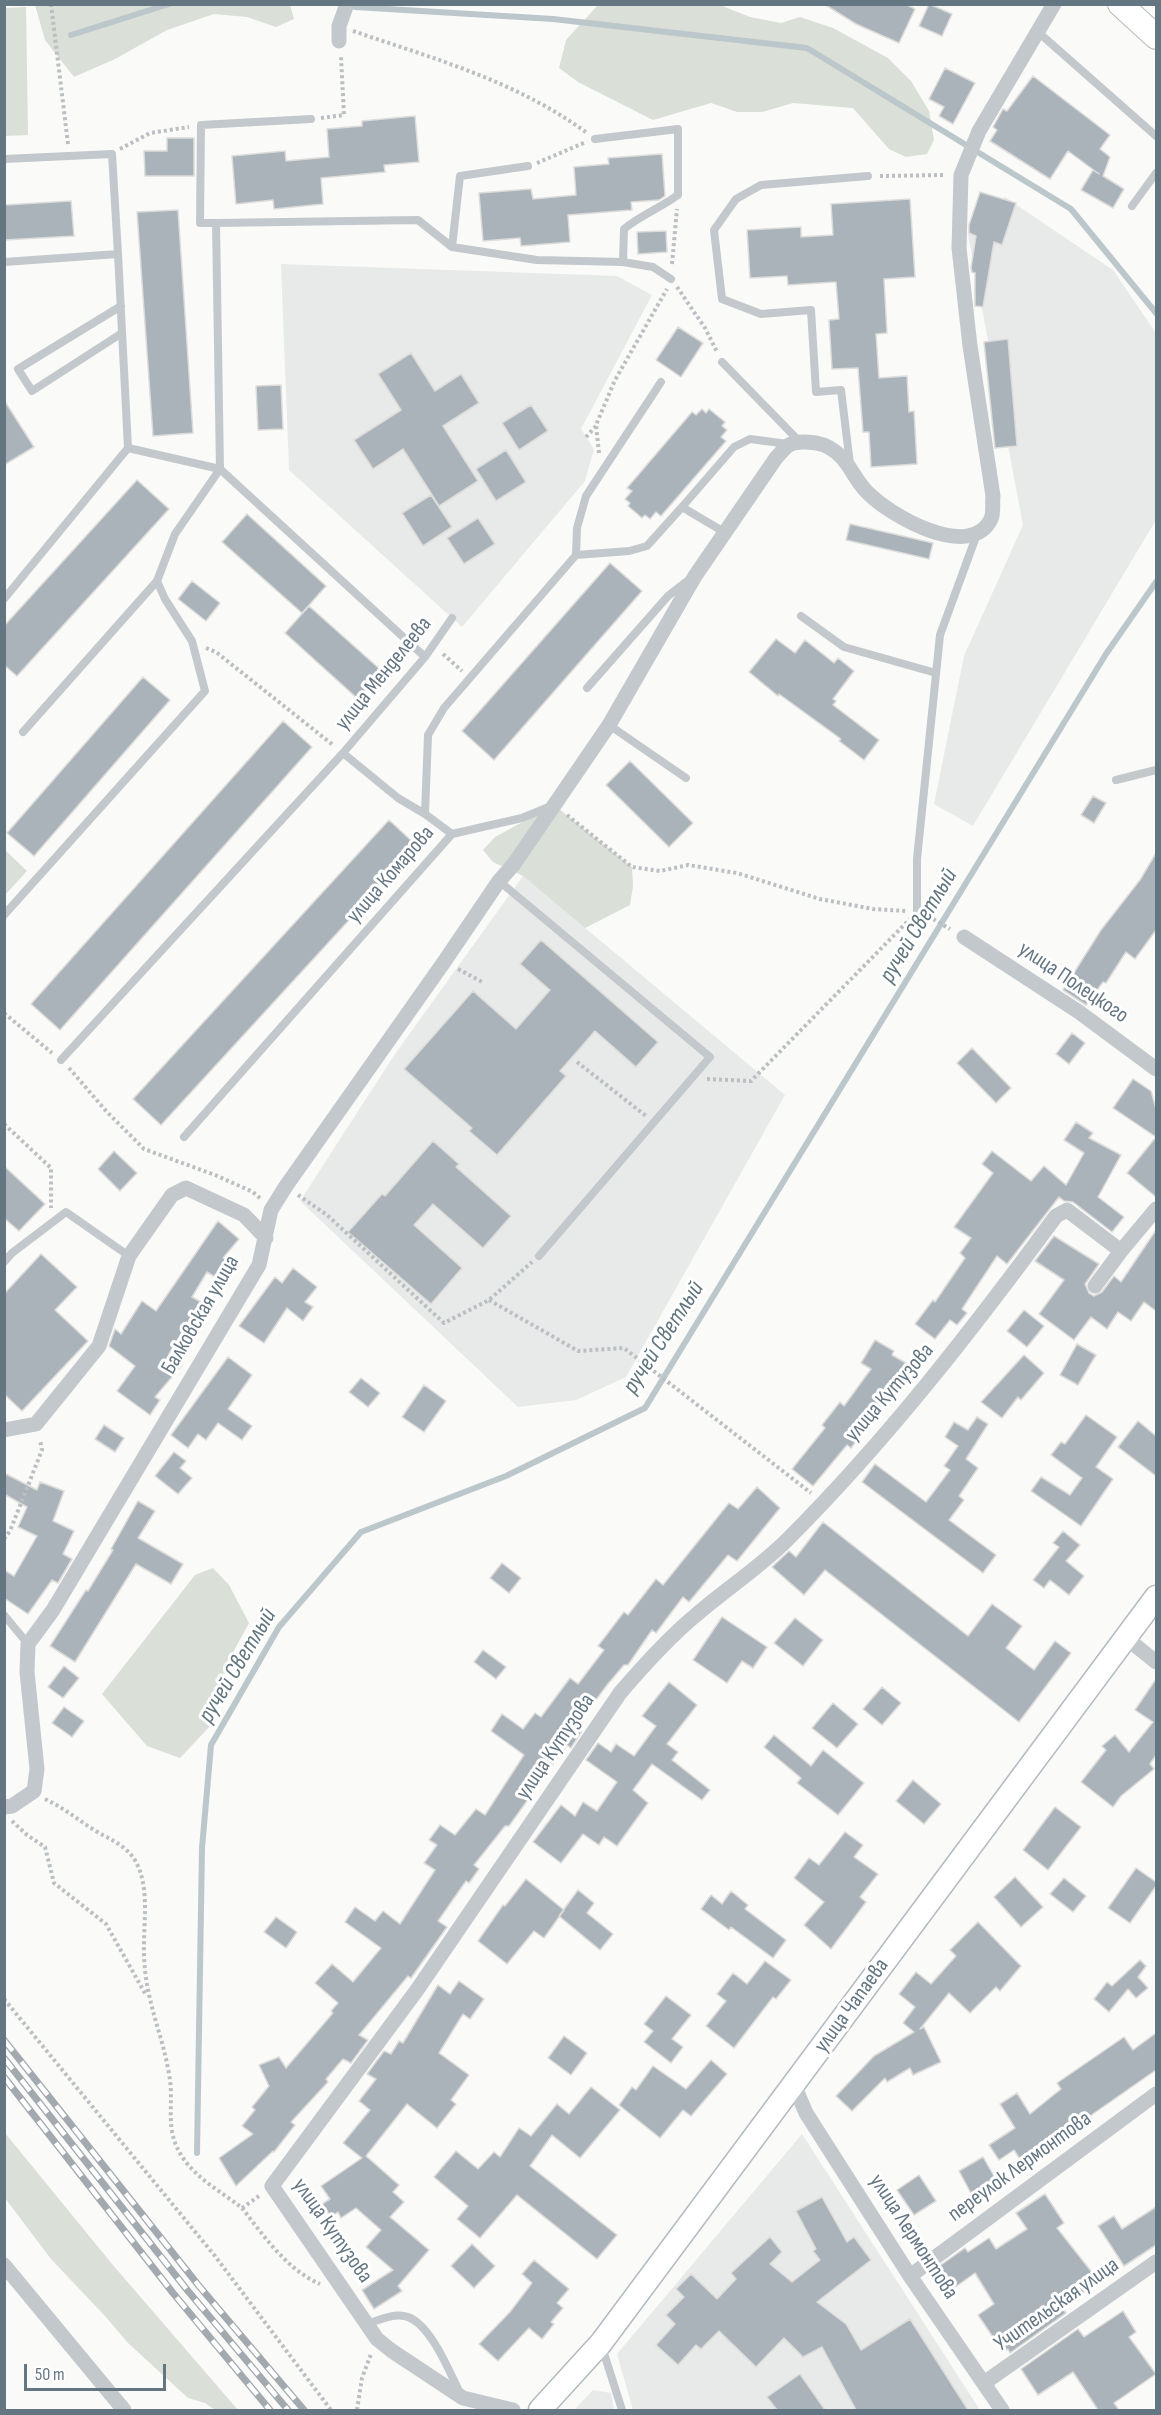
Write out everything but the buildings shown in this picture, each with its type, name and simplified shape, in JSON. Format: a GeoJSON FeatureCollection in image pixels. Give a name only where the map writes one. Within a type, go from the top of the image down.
{"type":"FeatureCollection","features":[{"type":"Feature","properties":{"kind":"main road"},"geometry":{"type":"LineString","coordinates":[[1120,4],[1156,37]]}},
{"type":"Feature","properties":{"kind":"street"},"geometry":{"type":"LineString","coordinates":[[339,34],[347,4]]}},
{"type":"Feature","properties":{"kind":"street"},"geometry":{"type":"LineString","coordinates":[[795,444],[813,442],[836,451],[850,466],[866,492],[890,510],[933,532],[958,538],[977,534],[991,518],[993,496],[970,346],[959,248],[961,175],[965,160],[979,131],[1054,4]]}},
{"type":"Feature","properties":{"kind":"street","name":"Балковская улица"},"geometry":{"type":"LineString","coordinates":[[28,1644],[59,1600],[259,1265],[272,1210],[286,1186],[499,881],[514,864],[609,725],[695,576],[724,532],[776,458],[795,444]]}},
{"type":"Feature","properties":{"kind":"street","name":"улица Полецкого"},"geometry":{"type":"LineString","coordinates":[[957,933],[1079,1012],[1156,1069]]}},
{"type":"Feature","properties":{"kind":"street"},"geometry":{"type":"LineString","coordinates":[[4,1430],[36,1424],[99,1346],[129,1256],[172,1195],[186,1188],[244,1215],[266,1238]]}},
{"type":"Feature","properties":{"kind":"street"},"geometry":{"type":"LineString","coordinates":[[1095,1286],[1156,1209]]}},
{"type":"Feature","properties":{"kind":"street","name":"улица Кутузова"},"geometry":{"type":"LineString","coordinates":[[513,2410],[463,2398],[377,2339],[272,2186],[417,1990],[620,1693],[653,1654],[695,1616],[785,1542],[824,1502],[942,1368],[998,1297],[1056,1216],[1067,1210],[1121,1251]]}},
{"type":"Feature","properties":{"kind":"street","name":"улица Чапаева"},"geometry":{"type":"LineString","coordinates":[[540,2410],[601,2343],[763,2122],[794,2085],[1156,1597]]}},
{"type":"Feature","properties":{"kind":"street"},"geometry":{"type":"LineString","coordinates":[[1125,1637],[1156,1662]]}},
{"type":"Feature","properties":{"kind":"street"},"geometry":{"type":"LineString","coordinates":[[4,1807],[12,1806],[34,1791],[37,1769],[27,1672],[28,1644]]}},
{"type":"Feature","properties":{"kind":"street","name":"улица Лермонтова"},"geometry":{"type":"LineString","coordinates":[[794,2085],[806,2114],[910,2276],[1002,2410]]}},
{"type":"Feature","properties":{"kind":"street","name":"переулок Лермонтова"},"geometry":{"type":"LineString","coordinates":[[910,2276],[1156,2094]]}},
{"type":"Feature","properties":{"kind":"street","name":"Учительская улица"},"geometry":{"type":"LineString","coordinates":[[984,2383],[1156,2262]]}},
{"type":"Feature","properties":{"kind":"street"},"geometry":{"type":"LineString","coordinates":[[4,2265],[124,2410]]}},
{"type":"Feature","properties":{"kind":"lane"},"geometry":{"type":"LineString","coordinates":[[1038,32],[1156,136]]}},
{"type":"Feature","properties":{"kind":"lane"},"geometry":{"type":"LineString","coordinates":[[311,119],[201,125],[200,223],[418,220],[452,247],[537,260],[623,262],[653,267],[671,279]]}},
{"type":"Feature","properties":{"kind":"lane"},"geometry":{"type":"LineString","coordinates":[[595,139],[678,129],[678,195],[662,206],[641,215],[624,229],[623,262]]}},
{"type":"Feature","properties":{"kind":"lane"},"geometry":{"type":"LineString","coordinates":[[4,159],[112,154],[128,448],[4,599]]}},
{"type":"Feature","properties":{"kind":"lane"},"geometry":{"type":"LineString","coordinates":[[452,247],[460,176],[528,166]]}},
{"type":"Feature","properties":{"kind":"lane"},"geometry":{"type":"LineString","coordinates":[[1132,206],[1156,173]]}},
{"type":"Feature","properties":{"kind":"lane"},"geometry":{"type":"LineString","coordinates":[[850,466],[841,390],[816,392],[811,310],[761,314],[722,298],[714,230],[736,199],[761,185],[868,176]]}},
{"type":"Feature","properties":{"kind":"lane"},"geometry":{"type":"LineString","coordinates":[[22,732],[157,581],[175,534],[220,469],[216,223]]}},
{"type":"Feature","properties":{"kind":"lane"},"geometry":{"type":"LineString","coordinates":[[4,262],[118,254]]}},
{"type":"Feature","properties":{"kind":"lane"},"geometry":{"type":"LineString","coordinates":[[121,306],[18,369],[32,391],[122,333]]}},
{"type":"Feature","properties":{"kind":"lane"},"geometry":{"type":"LineString","coordinates":[[722,362],[795,444]]}},
{"type":"Feature","properties":{"kind":"lane"},"geometry":{"type":"LineString","coordinates":[[425,813],[428,735],[444,708],[576,555],[577,528],[586,496],[661,382]]}},
{"type":"Feature","properties":{"kind":"lane"},"geometry":{"type":"LineString","coordinates":[[576,555],[629,551],[647,546],[734,447],[750,439],[795,444]]}},
{"type":"Feature","properties":{"kind":"lane"},"geometry":{"type":"LineString","coordinates":[[128,448],[220,469],[425,657]]}},
{"type":"Feature","properties":{"kind":"lane"},"geometry":{"type":"LineString","coordinates":[[682,507],[724,532]]}},
{"type":"Feature","properties":{"kind":"lane"},"geometry":{"type":"LineString","coordinates":[[917,912],[916,859],[940,635],[977,534]]}},
{"type":"Feature","properties":{"kind":"lane"},"geometry":{"type":"LineString","coordinates":[[587,688],[669,596],[695,576]]}},
{"type":"Feature","properties":{"kind":"lane"},"geometry":{"type":"LineString","coordinates":[[4,915],[205,691],[192,641],[165,599],[157,581]]}},
{"type":"Feature","properties":{"kind":"lane"},"geometry":{"type":"LineString","coordinates":[[801,616],[844,647],[936,673]]}},
{"type":"Feature","properties":{"kind":"lane","name":"улица Менделеева"},"geometry":{"type":"LineString","coordinates":[[343,753],[425,657],[452,618]]}},
{"type":"Feature","properties":{"kind":"lane"},"geometry":{"type":"LineString","coordinates":[[609,725],[686,778]]}},
{"type":"Feature","properties":{"kind":"lane"},"geometry":{"type":"LineString","coordinates":[[62,1060],[343,753]]}},
{"type":"Feature","properties":{"kind":"lane","name":"улица Комарова"},"geometry":{"type":"LineString","coordinates":[[184,1137],[452,834],[425,813],[398,798],[343,753]]}},
{"type":"Feature","properties":{"kind":"lane"},"geometry":{"type":"LineString","coordinates":[[1116,780],[1156,770]]}},
{"type":"Feature","properties":{"kind":"lane"},"geometry":{"type":"LineString","coordinates":[[452,834],[522,818],[554,805]]}},
{"type":"Feature","properties":{"kind":"lane"},"geometry":{"type":"LineString","coordinates":[[499,881],[710,1056],[539,1256]]}},
{"type":"Feature","properties":{"kind":"lane"},"geometry":{"type":"LineString","coordinates":[[4,1262],[12,1253],[66,1212],[129,1256]]}},
{"type":"Feature","properties":{"kind":"lane"},"geometry":{"type":"LineString","coordinates":[[4,1615],[28,1644]]}},
{"type":"Feature","properties":{"kind":"lane"},"geometry":{"type":"LineString","coordinates":[[367,2324],[393,2316],[406,2316],[418,2322],[433,2340],[463,2398]]}},
{"type":"Feature","properties":{"kind":"lane"},"geometry":{"type":"LineString","coordinates":[[601,2343],[622,2410]]}},
{"type":"Feature","properties":{"kind":"path"},"geometry":{"type":"LineString","coordinates":[[51,4],[70,157]]}},
{"type":"Feature","properties":{"kind":"path"},"geometry":{"type":"LineString","coordinates":[[330,117],[344,115],[339,34],[489,77],[565,117],[595,139]]}},
{"type":"Feature","properties":{"kind":"path"},"geometry":{"type":"LineString","coordinates":[[112,154],[150,133],[201,125]]}},
{"type":"Feature","properties":{"kind":"path"},"geometry":{"type":"LineString","coordinates":[[528,166],[595,139]]}},
{"type":"Feature","properties":{"kind":"path"},"geometry":{"type":"LineString","coordinates":[[868,176],[961,175]]}},
{"type":"Feature","properties":{"kind":"path"},"geometry":{"type":"LineString","coordinates":[[586,437],[596,425],[615,380],[671,279],[678,195]]}},
{"type":"Feature","properties":{"kind":"path"},"geometry":{"type":"LineString","coordinates":[[671,279],[705,328],[722,362]]}},
{"type":"Feature","properties":{"kind":"path"},"geometry":{"type":"LineString","coordinates":[[596,425],[601,471]]}},
{"type":"Feature","properties":{"kind":"path"},"geometry":{"type":"LineString","coordinates":[[216,652],[343,753]]}},
{"type":"Feature","properties":{"kind":"path"},"geometry":{"type":"LineString","coordinates":[[442,654],[461,670]]}},
{"type":"Feature","properties":{"kind":"path"},"geometry":{"type":"LineString","coordinates":[[554,805],[632,867],[660,871],[688,865],[737,873],[820,899],[873,909],[917,912]]}},
{"type":"Feature","properties":{"kind":"path"},"geometry":{"type":"LineString","coordinates":[[691,1079],[751,1081],[917,912]]}},
{"type":"Feature","properties":{"kind":"path"},"geometry":{"type":"LineString","coordinates":[[926,915],[957,933]]}},
{"type":"Feature","properties":{"kind":"path"},"geometry":{"type":"LineString","coordinates":[[444,962],[484,983]]}},
{"type":"Feature","properties":{"kind":"path"},"geometry":{"type":"LineString","coordinates":[[4,1013],[62,1060],[107,1112],[144,1149],[253,1192]]}},
{"type":"Feature","properties":{"kind":"path"},"geometry":{"type":"LineString","coordinates":[[577,1062],[654,1122]]}},
{"type":"Feature","properties":{"kind":"path"},"geometry":{"type":"LineString","coordinates":[[4,1124],[51,1168],[49,1224]]}},
{"type":"Feature","properties":{"kind":"path"},"geometry":{"type":"LineString","coordinates":[[286,1186],[327,1215],[444,1323],[489,1300],[539,1256]]}},
{"type":"Feature","properties":{"kind":"path"},"geometry":{"type":"LineString","coordinates":[[489,1300],[578,1351],[624,1348],[824,1502]]}},
{"type":"Feature","properties":{"kind":"path"},"geometry":{"type":"LineString","coordinates":[[4,1539],[14,1522],[42,1449],[36,1424]]}},
{"type":"Feature","properties":{"kind":"path"},"geometry":{"type":"LineString","coordinates":[[34,1791],[66,1809],[93,1829],[118,1842],[137,1864],[146,1901],[144,1955],[148,1998],[170,2076],[169,2124],[182,2158],[197,2173],[242,2208],[271,2245],[308,2279],[351,2298]]}},
{"type":"Feature","properties":{"kind":"path"},"geometry":{"type":"LineString","coordinates":[[4,1815],[45,1847],[54,1883],[106,1924],[148,1998]]}},
{"type":"Feature","properties":{"kind":"path"},"geometry":{"type":"LineString","coordinates":[[4,1999],[214,2256],[332,2410]]}},
{"type":"Feature","properties":{"kind":"path"},"geometry":{"type":"LineString","coordinates":[[242,2208],[272,2186]]}},
{"type":"Feature","properties":{"kind":"path"},"geometry":{"type":"LineString","coordinates":[[357,2410],[362,2378],[377,2339]]}},
{"type":"Feature","properties":{"kind":"shaded area"},"geometry":{"type":"Polygon","coordinates":[[[35,5],[290,5],[294,19],[276,27],[247,17],[214,14],[167,30],[115,59],[74,77],[45,40],[35,5]]]}},
{"type":"Feature","properties":{"kind":"shaded area"},"geometry":{"type":"Polygon","coordinates":[[[598,5],[720,5],[750,17],[781,23],[800,17],[833,28],[888,58],[911,81],[929,111],[934,140],[927,154],[906,157],[889,149],[853,108],[793,103],[762,112],[737,112],[711,103],[653,120],[578,82],[559,68],[566,40],[598,5]]]}},
{"type":"Feature","properties":{"kind":"shaded area"},"geometry":{"type":"Polygon","coordinates":[[[26,7],[28,135],[5,136],[5,8],[26,7]]]}},
{"type":"Feature","properties":{"kind":"shaded area"},"geometry":{"type":"Polygon","coordinates":[[[1005,197],[1113,270],[1156,333],[1156,520],[973,826],[934,804],[964,656],[1023,525],[968,235],[1005,197]]]}},
{"type":"Feature","properties":{"kind":"shaded area"},"geometry":{"type":"Polygon","coordinates":[[[281,264],[617,276],[652,295],[581,429],[594,449],[585,481],[462,627],[289,470],[281,264]]]}},
{"type":"Feature","properties":{"kind":"shaded area"},"geometry":{"type":"Polygon","coordinates":[[[554,805],[632,867],[633,886],[630,905],[585,928],[523,876],[493,862],[483,850],[495,837],[554,805]]]}},
{"type":"Feature","properties":{"kind":"shaded area"},"geometry":{"type":"Polygon","coordinates":[[[5,850],[27,871],[5,895],[5,850]]]}},
{"type":"Feature","properties":{"kind":"shaded area"},"geometry":{"type":"Polygon","coordinates":[[[523,876],[785,1095],[626,1377],[576,1400],[518,1407],[300,1201],[395,1054],[523,876]]]}},
{"type":"Feature","properties":{"kind":"shaded area"},"geometry":{"type":"Polygon","coordinates":[[[213,1568],[229,1585],[249,1623],[225,1667],[212,1724],[180,1758],[147,1746],[102,1694],[195,1575],[213,1568]]]}},
{"type":"Feature","properties":{"kind":"shaded area"},"geometry":{"type":"Polygon","coordinates":[[[5,2133],[112,2264],[238,2410],[215,2410],[205,2403],[188,2398],[128,2343],[51,2259],[5,2198],[5,2133]]]}},
{"type":"Feature","properties":{"kind":"shaded area"},"geometry":{"type":"Polygon","coordinates":[[[802,2134],[980,2410],[633,2410],[617,2354],[802,2134]]]}},
{"type":"Feature","properties":{"kind":"shaded area"},"geometry":{"type":"Polygon","coordinates":[[[593,2390],[611,2393],[614,2410],[574,2410],[593,2390]]]}},
{"type":"Feature","properties":{"kind":"waterway"},"geometry":{"type":"LineString","coordinates":[[71,35],[169,4]]}},
{"type":"Feature","properties":{"kind":"waterway"},"geometry":{"type":"LineString","coordinates":[[355,7],[553,19],[807,48],[1071,209],[1156,313]]}},
{"type":"Feature","properties":{"kind":"waterway","name":"ручей Светлый"},"geometry":{"type":"LineString","coordinates":[[197,2153],[202,1848],[211,1745],[279,1627],[361,1532],[506,1476],[645,1408],[1106,654],[1156,582]]}},
{"type":"Feature","properties":{"kind":"railway"},"geometry":{"type":"LineString","coordinates":[[4,2040],[199,2286],[304,2410]]}},
{"type":"Feature","properties":{"kind":"railway"},"geometry":{"type":"LineString","coordinates":[[4,2058],[188,2291],[288,2410]]}},
{"type":"Feature","properties":{"kind":"railway"},"geometry":{"type":"LineString","coordinates":[[4,2077],[173,2293],[270,2410]]}}]}
